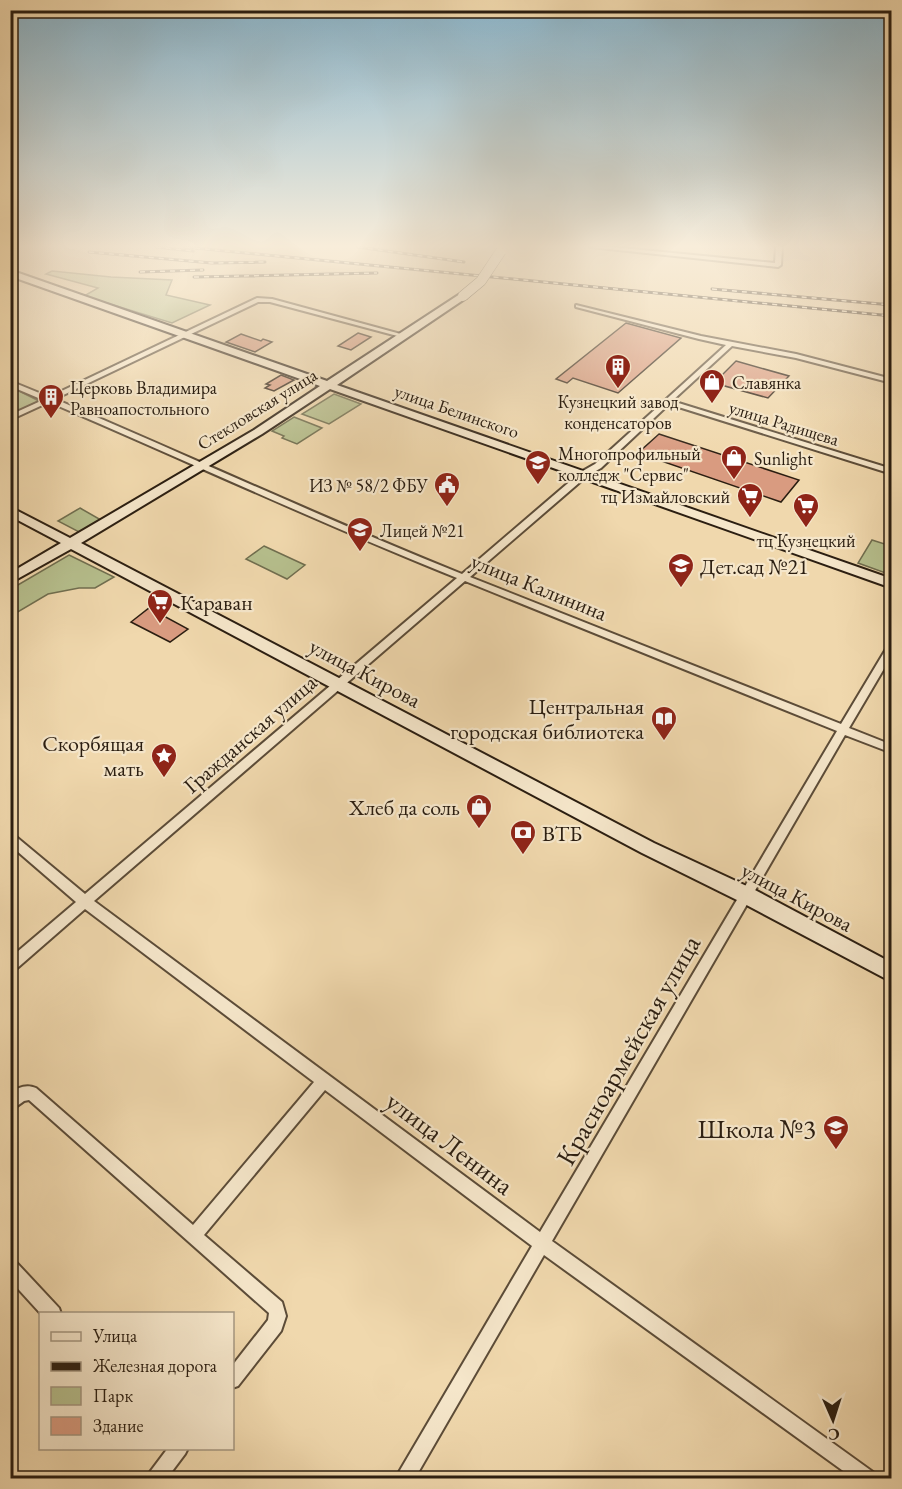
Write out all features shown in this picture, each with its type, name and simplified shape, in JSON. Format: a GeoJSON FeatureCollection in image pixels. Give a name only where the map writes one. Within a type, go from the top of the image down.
{"type":"FeatureCollection","features":[{"type":"Feature","properties":{"kind":"street","name":"улица Белинского"},"geometry":{"type":"LineString","coordinates":[[135,316],[891,584]]}},
{"type":"Feature","properties":{"kind":"street"},"geometry":{"type":"LineString","coordinates":[[10,418],[224,316]]}},
{"type":"Feature","properties":{"kind":"street"},"geometry":{"type":"LineString","coordinates":[[336,316],[405,336]]}},
{"type":"Feature","properties":{"kind":"street","name":"Стекловская улица"},"geometry":{"type":"LineString","coordinates":[[10,579],[203,465],[433,316]]}},
{"type":"Feature","properties":{"kind":"street"},"geometry":{"type":"LineString","coordinates":[[618,316],[701,338],[796,356],[891,381]]}},
{"type":"Feature","properties":{"kind":"street","name":"Гражданская улица"},"geometry":{"type":"LineString","coordinates":[[10,966],[584,474],[598,466],[731,343]]}},
{"type":"Feature","properties":{"kind":"street","name":"улица Калинина"},"geometry":{"type":"LineString","coordinates":[[10,383],[203,465],[363,537],[891,749]]}},
{"type":"Feature","properties":{"kind":"street","name":"улица Радищева"},"geometry":{"type":"LineString","coordinates":[[668,402],[891,472]]}},
{"type":"Feature","properties":{"kind":"street","name":"улица Кирова"},"geometry":{"type":"LineString","coordinates":[[10,511],[648,848],[746,895],[891,973]]}},
{"type":"Feature","properties":{"kind":"street","name":"Красноармейская улица"},"geometry":{"type":"LineString","coordinates":[[405,1479],[891,646]]}},
{"type":"Feature","properties":{"kind":"street","name":"улица Ленина"},"geometry":{"type":"LineString","coordinates":[[10,838],[84,901],[324,1081],[543,1244],[867,1479]]}},
{"type":"Feature","properties":{"kind":"street"},"geometry":{"type":"LineString","coordinates":[[193,1236],[324,1081]]}},
{"type":"Feature","properties":{"kind":"street"},"geometry":{"type":"LineString","coordinates":[[10,1104],[21,1094],[31,1093],[276,1308],[278,1316],[275,1325],[234,1377]]}},
{"type":"Feature","properties":{"kind":"street"},"geometry":{"type":"LineString","coordinates":[[10,1268],[51,1312]]}},
{"type":"Feature","properties":{"kind":"street"},"geometry":{"type":"LineString","coordinates":[[156,1479],[178,1450]]}},
{"type":"Feature","properties":{"kind":"green space"},"geometry":{"type":"Polygon","coordinates":[[[151,316],[186,316],[172,323],[151,316]]]}},
{"type":"Feature","properties":{"kind":"green space"},"geometry":{"type":"Polygon","coordinates":[[[11,387],[39,401],[11,415],[11,387]]]}},
{"type":"Feature","properties":{"kind":"green space"},"geometry":{"type":"Polygon","coordinates":[[[334,394],[361,404],[329,424],[302,414],[334,394]]]}},
{"type":"Feature","properties":{"kind":"green space"},"geometry":{"type":"Polygon","coordinates":[[[294,417],[322,428],[297,444],[272,431],[294,417]]]}},
{"type":"Feature","properties":{"kind":"green space"},"geometry":{"type":"Polygon","coordinates":[[[80,508],[101,520],[79,532],[58,521],[80,508]]]}},
{"type":"Feature","properties":{"kind":"green space"},"geometry":{"type":"Polygon","coordinates":[[[872,540],[891,546],[891,575],[858,563],[872,540]]]}},
{"type":"Feature","properties":{"kind":"green space"},"geometry":{"type":"Polygon","coordinates":[[[264,546],[305,565],[287,579],[246,559],[264,546]]]}},
{"type":"Feature","properties":{"kind":"green space"},"geometry":{"type":"Polygon","coordinates":[[[69,555],[114,577],[95,588],[79,588],[48,594],[11,616],[11,589],[69,555]]]}},
{"type":"Feature","properties":{"kind":"building"},"geometry":{"type":"Polygon","coordinates":[[[626,323],[681,338],[618,393],[573,378],[567,383],[556,379],[626,323]]]}},
{"type":"Feature","properties":{"kind":"building"},"geometry":{"type":"Polygon","coordinates":[[[358,333],[371,337],[351,350],[338,346],[358,333]]]}},
{"type":"Feature","properties":{"kind":"building"},"geometry":{"type":"Polygon","coordinates":[[[241,334],[272,342],[255,352],[226,342],[241,334]]]}},
{"type":"Feature","properties":{"kind":"building"},"geometry":{"type":"Polygon","coordinates":[[[736,361],[789,376],[768,398],[714,383],[736,361]]]}},
{"type":"Feature","properties":{"kind":"building"},"geometry":{"type":"Polygon","coordinates":[[[281,375],[294,380],[274,391],[265,388],[270,385],[266,384],[281,375]]]}},
{"type":"Feature","properties":{"kind":"building"},"geometry":{"type":"Polygon","coordinates":[[[659,434],[799,480],[781,502],[638,453],[659,434]]]}},
{"type":"Feature","properties":{"kind":"building","name":"Караван"},"geometry":{"type":"Polygon","coordinates":[[[149,608],[188,629],[170,642],[131,622],[149,608]]]}},
{"type":"Feature","properties":{"kind":"place","name":"Кузнецкий завод конденсаторов"},"geometry":{"type":"Point","coordinates":[618,390]}},
{"type":"Feature","properties":{"kind":"place","name":"Славянка"},"geometry":{"type":"Point","coordinates":[712,405]}},
{"type":"Feature","properties":{"kind":"place","name":"Церковь Владимира Равноапостольного"},"geometry":{"type":"Point","coordinates":[51,420]}},
{"type":"Feature","properties":{"kind":"place","name":"Sunlight"},"geometry":{"type":"Point","coordinates":[734,481]}},
{"type":"Feature","properties":{"kind":"place","name":"Многопрофильный колледж \"Сервис\""},"geometry":{"type":"Point","coordinates":[538,486]}},
{"type":"Feature","properties":{"kind":"place","name":"ИЗ № 58/2 ФБУ"},"geometry":{"type":"Point","coordinates":[447,508]}},
{"type":"Feature","properties":{"kind":"place","name":"тц Измайловский"},"geometry":{"type":"Point","coordinates":[750,519]}},
{"type":"Feature","properties":{"kind":"place","name":"тц Кузнецкий"},"geometry":{"type":"Point","coordinates":[806,529]}},
{"type":"Feature","properties":{"kind":"place","name":"Лицей №21"},"geometry":{"type":"Point","coordinates":[360,553]}},
{"type":"Feature","properties":{"kind":"place","name":"Дет.сад №21"},"geometry":{"type":"Point","coordinates":[681,589]}},
{"type":"Feature","properties":{"kind":"place","name":"Караван"},"geometry":{"type":"Point","coordinates":[160,625]}},
{"type":"Feature","properties":{"kind":"place","name":"Центральная городская библиотека"},"geometry":{"type":"Point","coordinates":[664,742]}},
{"type":"Feature","properties":{"kind":"place","name":"Скорбящая мать"},"geometry":{"type":"Point","coordinates":[164,779]}},
{"type":"Feature","properties":{"kind":"place","name":"Хлеб да соль"},"geometry":{"type":"Point","coordinates":[479,830]}},
{"type":"Feature","properties":{"kind":"place","name":"ВТБ"},"geometry":{"type":"Point","coordinates":[523,856]}},
{"type":"Feature","properties":{"kind":"place","name":"Школа №3"},"geometry":{"type":"Point","coordinates":[836,1151]}}]}
